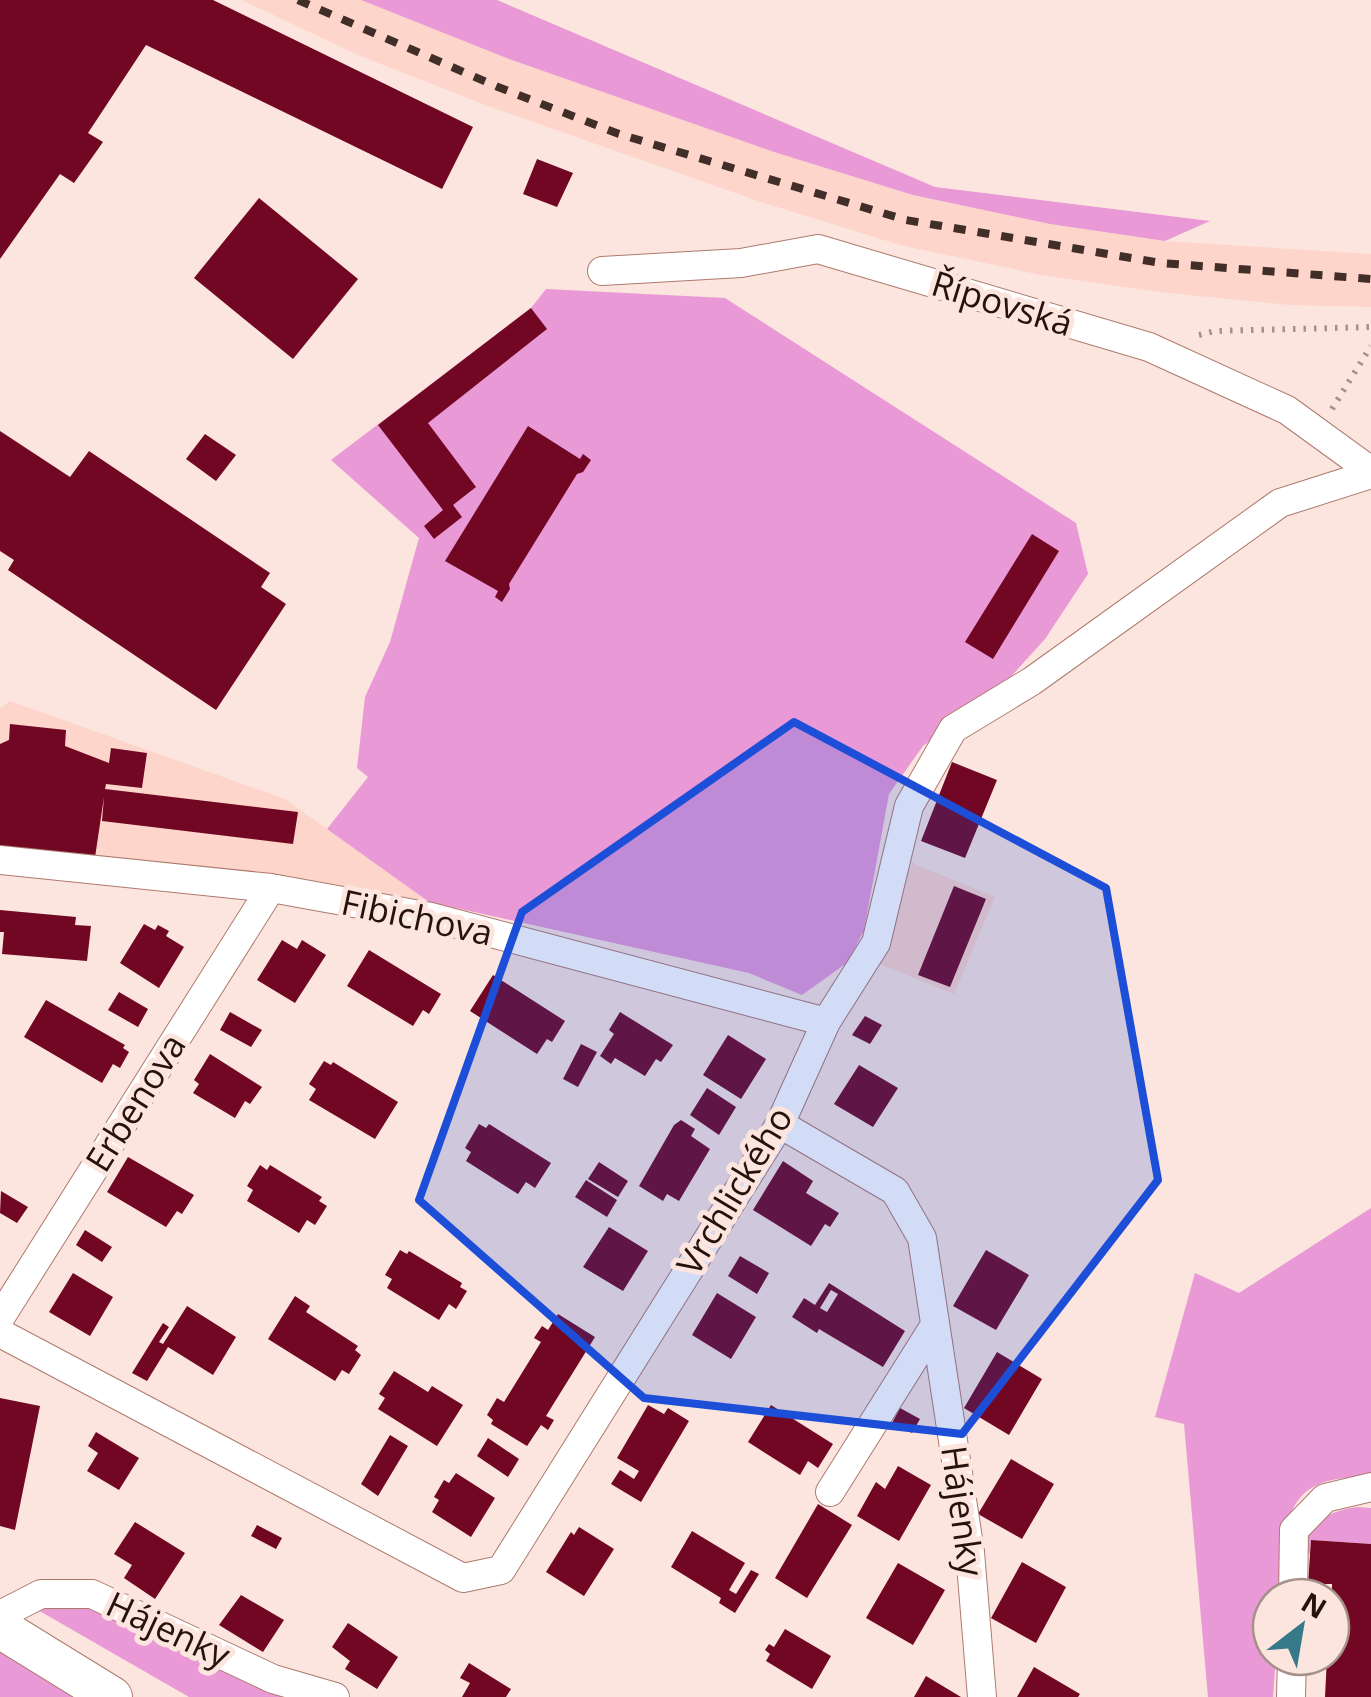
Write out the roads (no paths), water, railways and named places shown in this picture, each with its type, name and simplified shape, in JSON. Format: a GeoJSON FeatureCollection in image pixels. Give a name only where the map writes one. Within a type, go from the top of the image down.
{"type":"FeatureCollection","features":[{"type":"Feature","properties":{"kind":"main road"},"geometry":{"type":"LineString","coordinates":[[0,1628],[112,1697]]}},
{"type":"Feature","properties":{"kind":"street","name":"Řípovská"},"geometry":{"type":"LineString","coordinates":[[602,271],[740,263],[818,249],[1150,347],[1287,410],[1371,473]]}},
{"type":"Feature","properties":{"kind":"street","name":"Vrchlického"},"geometry":{"type":"LineString","coordinates":[[0,1332],[463,1578],[502,1570],[780,1124],[826,1022],[876,943],[908,806],[952,728],[1032,681],[1280,502],[1371,473]]}},
{"type":"Feature","properties":{"kind":"street","name":"Fibichova"},"geometry":{"type":"LineString","coordinates":[[0,860],[271,888],[431,918],[826,1022]]}},
{"type":"Feature","properties":{"kind":"street","name":"Erbenova"},"geometry":{"type":"LineString","coordinates":[[0,1318],[271,888]]}},
{"type":"Feature","properties":{"kind":"street","name":"Hájenky"},"geometry":{"type":"LineString","coordinates":[[780,1124],[895,1191],[922,1238],[970,1552],[982,1697]]}},
{"type":"Feature","properties":{"kind":"street"},"geometry":{"type":"LineString","coordinates":[[830,1492],[935,1325]]}},
{"type":"Feature","properties":{"kind":"street"},"geometry":{"type":"LineString","coordinates":[[1293,1577],[1294,1530],[1325,1498],[1371,1486]]}},
{"type":"Feature","properties":{"kind":"street","name":"Hájenky"},"geometry":{"type":"LineString","coordinates":[[0,1614],[41,1594],[92,1594],[273,1678],[335,1697]]}},
{"type":"Feature","properties":{"kind":"railway"},"geometry":{"type":"LineString","coordinates":[[298,0],[498,87],[619,134],[906,220],[1161,263],[1371,279]]}}]}
